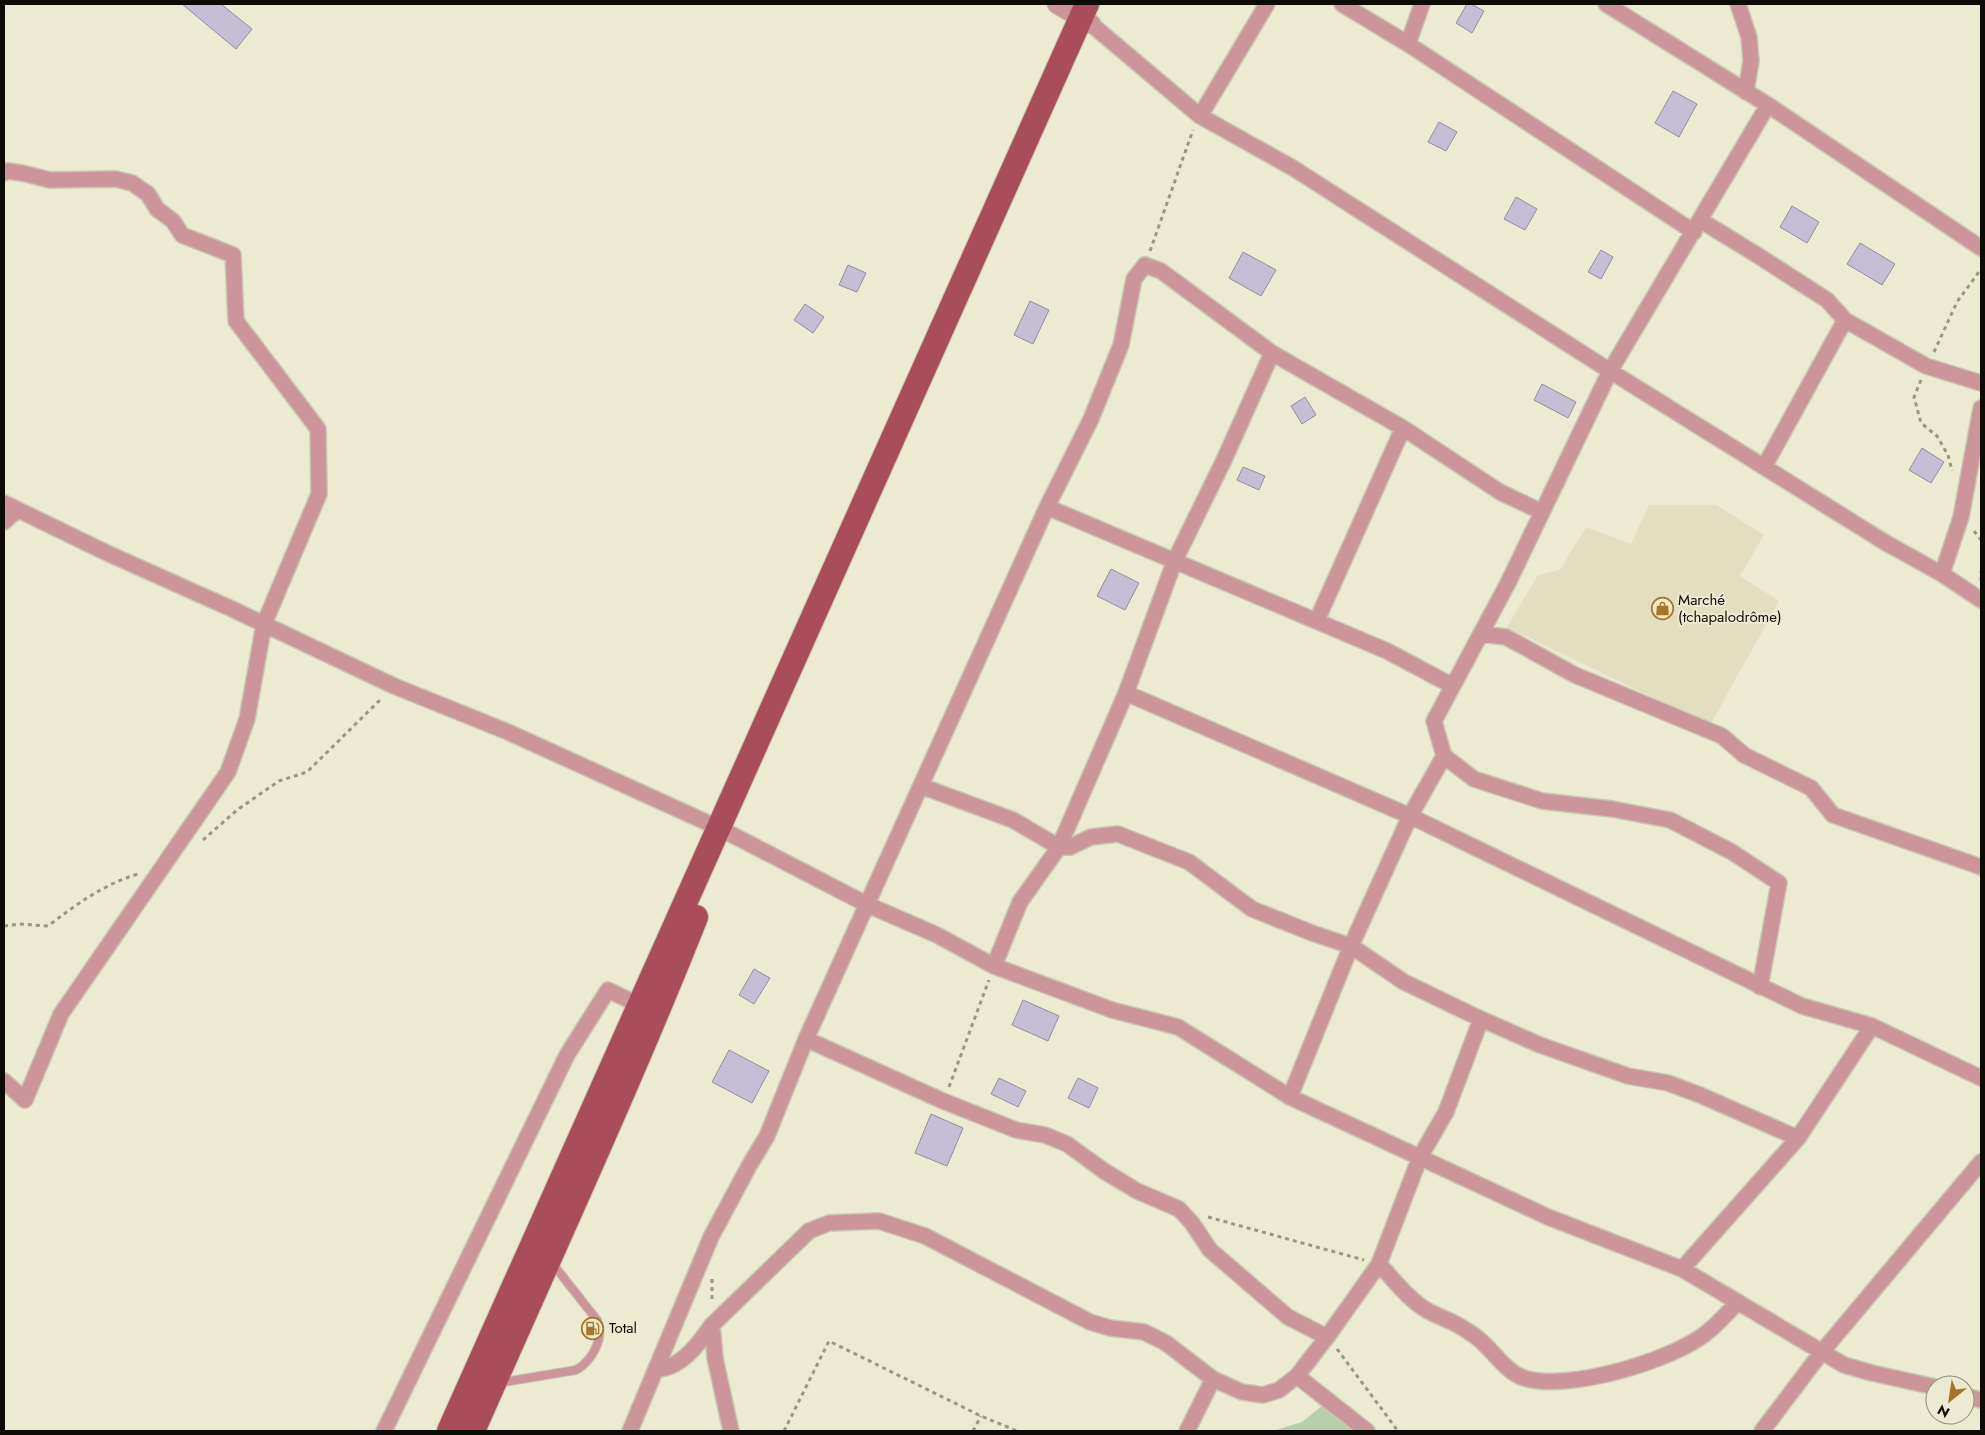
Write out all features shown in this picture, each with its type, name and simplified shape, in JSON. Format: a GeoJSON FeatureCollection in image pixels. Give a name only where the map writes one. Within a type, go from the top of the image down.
{"type":"FeatureCollection","features":[{"type":"Feature","properties":{"kind":"main road"},"geometry":{"type":"LineString","coordinates":[[449,1431],[639,1005],[725,831],[1089,12]]}},
{"type":"Feature","properties":{"kind":"main road"},"geometry":{"type":"LineString","coordinates":[[473,1431],[550,1260],[662,1002],[716,865],[725,831]]}},
{"type":"Feature","properties":{"kind":"street"},"geometry":{"type":"LineString","coordinates":[[1057,4],[1089,12],[1200,116],[1293,168],[1610,371],[1886,543],[1942,574],[1981,602]]}},
{"type":"Feature","properties":{"kind":"street"},"geometry":{"type":"LineString","coordinates":[[1200,116],[1267,4]]}},
{"type":"Feature","properties":{"kind":"street"},"geometry":{"type":"LineString","coordinates":[[1342,4],[1697,226],[1758,255],[1827,300],[1845,320],[1926,366],[1981,383]]}},
{"type":"Feature","properties":{"kind":"street"},"geometry":{"type":"LineString","coordinates":[[1408,44],[1422,4]]}},
{"type":"Feature","properties":{"kind":"street"},"geometry":{"type":"LineString","coordinates":[[1606,4],[1768,106],[1981,248]]}},
{"type":"Feature","properties":{"kind":"street"},"geometry":{"type":"LineString","coordinates":[[1738,4],[1749,36],[1751,61],[1746,92]]}},
{"type":"Feature","properties":{"kind":"street"},"geometry":{"type":"LineString","coordinates":[[1760,987],[1779,883],[1732,852],[1670,820],[1612,809],[1542,801],[1474,779],[1444,756],[1434,721],[1508,583],[1610,371],[1768,106]]}},
{"type":"Feature","properties":{"kind":"street"},"geometry":{"type":"LineString","coordinates":[[4,173],[8,171],[22,173],[50,180],[116,179],[132,183],[148,194],[158,209],[173,221],[182,235],[233,255],[236,321],[318,429],[319,494],[264,624],[247,719],[228,772],[61,1014],[25,1100],[4,1081]]}},
{"type":"Feature","properties":{"kind":"street"},"geometry":{"type":"LineString","coordinates":[[630,1431],[712,1237],[767,1136],[806,1039],[1047,507],[1094,411],[1121,345],[1134,279],[1145,265],[1161,271],[1272,353],[1404,428],[1500,492],[1542,512]]}},
{"type":"Feature","properties":{"kind":"street"},"geometry":{"type":"LineString","coordinates":[[1764,467],[1845,320]]}},
{"type":"Feature","properties":{"kind":"street"},"geometry":{"type":"LineString","coordinates":[[994,966],[1020,902],[1059,847],[1126,693],[1175,560],[1224,460],[1272,353]]}},
{"type":"Feature","properties":{"kind":"street"},"geometry":{"type":"LineString","coordinates":[[1942,574],[1961,517],[1981,408]]}},
{"type":"Feature","properties":{"kind":"street"},"geometry":{"type":"LineString","coordinates":[[1317,620],[1404,428]]}},
{"type":"Feature","properties":{"kind":"street"},"geometry":{"type":"LineString","coordinates":[[4,522],[10,507],[394,686],[508,732],[725,831],[868,905],[937,935],[994,966],[1112,1010],[1178,1027],[1290,1097],[1548,1217],[1682,1269],[1844,1365],[1925,1385]]}},
{"type":"Feature","properties":{"kind":"street"},"geometry":{"type":"LineString","coordinates":[[1047,507],[1317,620],[1386,651],[1453,686]]}},
{"type":"Feature","properties":{"kind":"street"},"geometry":{"type":"LineString","coordinates":[[1481,634],[1506,637],[1575,674],[1722,736],[1744,755],[1811,788],[1833,815],[1981,867]]}},
{"type":"Feature","properties":{"kind":"street"},"geometry":{"type":"LineString","coordinates":[[1126,693],[1410,816],[1802,1006],[1872,1026],[1981,1078]]}},
{"type":"Feature","properties":{"kind":"street"},"geometry":{"type":"LineString","coordinates":[[1290,1097],[1352,946],[1410,816],[1444,756]]}},
{"type":"Feature","properties":{"kind":"street"},"geometry":{"type":"LineString","coordinates":[[921,786],[1014,820],[1059,847],[1070,847],[1091,837],[1118,834],[1189,862],[1252,909],[1312,933],[1352,946],[1404,982],[1481,1019],[1540,1045],[1628,1076],[1668,1083],[1700,1095],[1798,1138]]}},
{"type":"Feature","properties":{"kind":"street"},"geometry":{"type":"LineString","coordinates":[[384,1431],[567,1055],[608,990],[639,1005]]}},
{"type":"Feature","properties":{"kind":"street"},"geometry":{"type":"LineString","coordinates":[[657,1369],[666,1369],[678,1362],[700,1342],[711,1326],[809,1231],[829,1223],[879,1221],[925,1236],[1090,1322],[1110,1328],[1144,1332],[1166,1343],[1213,1378],[1242,1392],[1263,1395],[1279,1390],[1297,1376],[1379,1264],[1420,1157],[1446,1112],[1481,1019]]}},
{"type":"Feature","properties":{"kind":"street"},"geometry":{"type":"LineString","coordinates":[[1682,1269],[1798,1138],[1872,1026]]}},
{"type":"Feature","properties":{"kind":"street"},"geometry":{"type":"LineString","coordinates":[[806,1039],[944,1101],[1016,1130],[1045,1135],[1067,1144],[1104,1171],[1137,1191],[1179,1209],[1192,1223],[1210,1250],[1288,1317],[1327,1337]]}},
{"type":"Feature","properties":{"kind":"street"},"geometry":{"type":"LineString","coordinates":[[1762,1431],[1821,1353],[1981,1162]]}},
{"type":"Feature","properties":{"kind":"street"},"geometry":{"type":"LineString","coordinates":[[1379,1264],[1411,1298],[1427,1310],[1460,1326],[1482,1341],[1508,1368],[1524,1378],[1543,1381],[1581,1380],[1605,1376],[1666,1356],[1705,1335],[1738,1302]]}},
{"type":"Feature","properties":{"kind":"street"},"geometry":{"type":"LineString","coordinates":[[711,1326],[715,1358],[731,1431]]}},
{"type":"Feature","properties":{"kind":"street"},"geometry":{"type":"LineString","coordinates":[[1297,1376],[1367,1431]]}},
{"type":"Feature","properties":{"kind":"street"},"geometry":{"type":"LineString","coordinates":[[1187,1431],[1213,1378]]}},
{"type":"Feature","properties":{"kind":"lane"},"geometry":{"type":"LineString","coordinates":[[494,1383],[576,1370],[584,1365],[593,1352],[600,1336],[600,1327],[597,1320],[550,1260]]}},
{"type":"Feature","properties":{"kind":"path"},"geometry":{"type":"LineString","coordinates":[[1145,265],[1188,141],[1200,116]]}},
{"type":"Feature","properties":{"kind":"path"},"geometry":{"type":"LineString","coordinates":[[1952,472],[1948,455],[1937,436],[1920,423],[1914,397],[1926,366],[1945,331],[1957,302],[1981,269]]}},
{"type":"Feature","properties":{"kind":"path"},"geometry":{"type":"LineString","coordinates":[[1961,517],[1981,540]]}},
{"type":"Feature","properties":{"kind":"path"},"geometry":{"type":"LineString","coordinates":[[944,1101],[994,966]]}},
{"type":"Feature","properties":{"kind":"path"},"geometry":{"type":"LineString","coordinates":[[1179,1209],[1379,1264]]}},
{"type":"Feature","properties":{"kind":"path"},"geometry":{"type":"LineString","coordinates":[[1327,1337],[1398,1431]]}},
{"type":"Feature","properties":{"kind":"path"},"geometry":{"type":"LineString","coordinates":[[784,1431],[829,1341],[981,1416],[1017,1431]]}},
{"type":"Feature","properties":{"kind":"path"},"geometry":{"type":"LineString","coordinates":[[973,1431],[981,1416]]}},
{"type":"Feature","properties":{"kind":"shaded area"},"geometry":{"type":"Polygon","coordinates":[[[1649,505],[1716,505],[1764,535],[1740,576],[1779,601],[1710,725],[1507,627],[1538,575],[1560,570],[1586,527],[1631,544],[1649,505]]]}},
{"type":"Feature","properties":{"kind":"green space"},"geometry":{"type":"Polygon","coordinates":[[[1327,1402],[1362,1431],[1273,1431],[1302,1422],[1327,1402]]]}},
{"type":"Feature","properties":{"kind":"building"},"geometry":{"type":"Polygon","coordinates":[[[182,4],[221,4],[252,29],[236,49],[182,4]]]}},
{"type":"Feature","properties":{"kind":"building"},"geometry":{"type":"Polygon","coordinates":[[[1467,4],[1471,4],[1484,11],[1472,33],[1456,23],[1467,4]]]}},
{"type":"Feature","properties":{"kind":"building"},"geometry":{"type":"Polygon","coordinates":[[[1673,91],[1697,104],[1679,137],[1655,123],[1673,91]]]}},
{"type":"Feature","properties":{"kind":"building"},"geometry":{"type":"Polygon","coordinates":[[[1439,122],[1457,132],[1446,151],[1428,142],[1439,122]]]}},
{"type":"Feature","properties":{"kind":"building"},"geometry":{"type":"Polygon","coordinates":[[[1516,197],[1537,209],[1525,230],[1504,219],[1516,197]]]}},
{"type":"Feature","properties":{"kind":"building"},"geometry":{"type":"Polygon","coordinates":[[[1792,206],[1819,222],[1807,243],[1780,227],[1792,206]]]}},
{"type":"Feature","properties":{"kind":"building"},"geometry":{"type":"Polygon","coordinates":[[[1860,243],[1895,264],[1882,285],[1847,264],[1860,243]]]}},
{"type":"Feature","properties":{"kind":"building"},"geometry":{"type":"Polygon","coordinates":[[[1601,250],[1613,257],[1601,279],[1588,272],[1601,250]]]}},
{"type":"Feature","properties":{"kind":"building"},"geometry":{"type":"Polygon","coordinates":[[[1243,252],[1276,270],[1261,296],[1229,278],[1243,252]]]}},
{"type":"Feature","properties":{"kind":"building"},"geometry":{"type":"Polygon","coordinates":[[[848,265],[866,273],[857,292],[839,285],[848,265]]]}},
{"type":"Feature","properties":{"kind":"building"},"geometry":{"type":"Polygon","coordinates":[[[1030,301],[1049,310],[1033,344],[1014,335],[1030,301]]]}},
{"type":"Feature","properties":{"kind":"building"},"geometry":{"type":"Polygon","coordinates":[[[805,304],[824,317],[813,333],[794,320],[805,304]]]}},
{"type":"Feature","properties":{"kind":"building"},"geometry":{"type":"Polygon","coordinates":[[[1542,384],[1576,402],[1568,418],[1534,400],[1542,384]]]}},
{"type":"Feature","properties":{"kind":"building"},"geometry":{"type":"Polygon","coordinates":[[[1305,397],[1316,415],[1302,424],[1291,406],[1305,397]]]}},
{"type":"Feature","properties":{"kind":"building"},"geometry":{"type":"Polygon","coordinates":[[[1922,448],[1944,462],[1931,483],[1909,470],[1922,448]]]}},
{"type":"Feature","properties":{"kind":"building"},"geometry":{"type":"Polygon","coordinates":[[[1243,467],[1265,476],[1259,490],[1237,480],[1243,467]]]}},
{"type":"Feature","properties":{"kind":"building"},"geometry":{"type":"Polygon","coordinates":[[[1111,569],[1139,583],[1125,610],[1097,596],[1111,569]]]}},
{"type":"Feature","properties":{"kind":"building"},"geometry":{"type":"Polygon","coordinates":[[[754,969],[770,978],[754,1004],[739,995],[754,969]]]}},
{"type":"Feature","properties":{"kind":"building"},"geometry":{"type":"Polygon","coordinates":[[[1023,1000],[1059,1016],[1048,1041],[1012,1025],[1023,1000]]]}},
{"type":"Feature","properties":{"kind":"building"},"geometry":{"type":"Polygon","coordinates":[[[729,1050],[769,1071],[752,1103],[712,1082],[729,1050]]]}},
{"type":"Feature","properties":{"kind":"building"},"geometry":{"type":"Polygon","coordinates":[[[999,1078],[1026,1091],[1018,1107],[991,1094],[999,1078]]]}},
{"type":"Feature","properties":{"kind":"building"},"geometry":{"type":"Polygon","coordinates":[[[1078,1078],[1098,1088],[1089,1108],[1068,1098],[1078,1078]]]}},
{"type":"Feature","properties":{"kind":"building"},"geometry":{"type":"Polygon","coordinates":[[[931,1114],[963,1128],[947,1166],[915,1153],[931,1114]]]}},
{"type":"Feature","properties":{"kind":"place","name":"Marché (tchapalodrôme)"},"geometry":{"type":"Point","coordinates":[1662,609]}},
{"type":"Feature","properties":{"kind":"place","name":"Total"},"geometry":{"type":"Point","coordinates":[593,1328]}}]}
